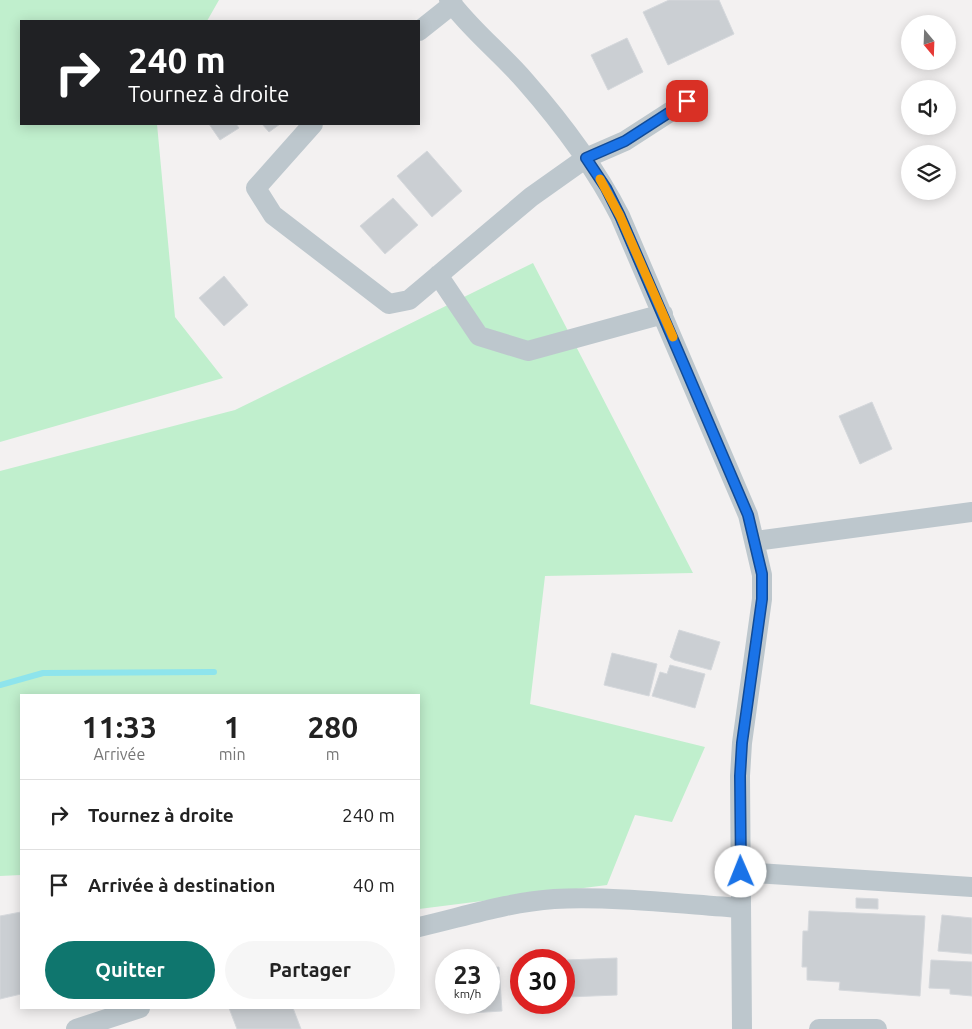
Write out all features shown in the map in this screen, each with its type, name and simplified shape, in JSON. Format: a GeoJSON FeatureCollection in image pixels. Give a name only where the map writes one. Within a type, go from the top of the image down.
{"type":"FeatureCollection","features":[{"type":"Feature","properties":{"kind":"street"},"geometry":{"type":"LineString","coordinates":[[420,30],[451,2],[526,81],[586,158],[606,188],[620,216],[748,515],[762,574],[762,599],[742,743],[740,776],[742,1029]]}},
{"type":"Feature","properties":{"kind":"street"},"geometry":{"type":"LineString","coordinates":[[312,125],[256,188],[273,215],[389,304],[409,300],[531,197],[586,158],[625,141],[687,101]]}},
{"type":"Feature","properties":{"kind":"street"},"geometry":{"type":"LineString","coordinates":[[438,275],[479,336],[528,351],[663,314]]}},
{"type":"Feature","properties":{"kind":"street"},"geometry":{"type":"LineString","coordinates":[[754,542],[972,512]]}},
{"type":"Feature","properties":{"kind":"street"},"geometry":{"type":"LineString","coordinates":[[741,872],[972,887]]}},
{"type":"Feature","properties":{"kind":"street"},"geometry":{"type":"LineString","coordinates":[[420,927],[518,904],[553,899],[587,899],[741,908]]}},
{"type":"Feature","properties":{"kind":"street"},"geometry":{"type":"LineString","coordinates":[[76,1029],[137,1009]]}},
{"type":"Feature","properties":{"kind":"street"},"geometry":{"type":"LineString","coordinates":[[819,1029],[877,1029]]}},
{"type":"Feature","properties":{"kind":"green space"},"geometry":{"type":"Polygon","coordinates":[[[0,0],[219,0],[208,20],[20,20],[20,125],[157,125],[175,317],[223,378],[0,442],[0,0]]]}},
{"type":"Feature","properties":{"kind":"green space"},"geometry":{"type":"Polygon","coordinates":[[[533,263],[693,573],[545,576],[530,704],[705,747],[672,822],[635,815],[607,885],[420,909],[420,694],[20,694],[20,875],[0,876],[0,471],[235,410],[533,263]]]}},
{"type":"Feature","properties":{"kind":"building"},"geometry":{"type":"Polygon","coordinates":[[[669,0],[719,0],[734,34],[668,65],[643,12],[669,0]]]}},
{"type":"Feature","properties":{"kind":"building"},"geometry":{"type":"Polygon","coordinates":[[[627,38],[643,72],[608,90],[591,55],[627,38]]]}},
{"type":"Feature","properties":{"kind":"building"},"geometry":{"type":"Polygon","coordinates":[[[210,125],[237,125],[239,128],[220,140],[210,125]]]}},
{"type":"Feature","properties":{"kind":"building"},"geometry":{"type":"Polygon","coordinates":[[[263,125],[279,125],[269,132],[263,125]]]}},
{"type":"Feature","properties":{"kind":"building"},"geometry":{"type":"Polygon","coordinates":[[[427,151],[462,191],[432,217],[397,176],[427,151]]]}},
{"type":"Feature","properties":{"kind":"building"},"geometry":{"type":"Polygon","coordinates":[[[393,198],[418,225],[385,254],[360,226],[393,198]]]}},
{"type":"Feature","properties":{"kind":"building"},"geometry":{"type":"Polygon","coordinates":[[[224,276],[248,305],[224,326],[199,298],[224,276]]]}},
{"type":"Feature","properties":{"kind":"building"},"geometry":{"type":"Polygon","coordinates":[[[872,402],[892,449],[860,464],[839,416],[872,402]]]}},
{"type":"Feature","properties":{"kind":"building"},"geometry":{"type":"Polygon","coordinates":[[[679,630],[720,642],[711,670],[674,660],[670,657],[679,630]]]}},
{"type":"Feature","properties":{"kind":"building"},"geometry":{"type":"Polygon","coordinates":[[[612,653],[657,664],[649,696],[604,685],[612,653]]]}},
{"type":"Feature","properties":{"kind":"building"},"geometry":{"type":"Polygon","coordinates":[[[670,665],[705,674],[695,708],[652,696],[660,672],[667,674],[670,665]]]}},
{"type":"Feature","properties":{"kind":"building"},"geometry":{"type":"Polygon","coordinates":[[[856,898],[878,899],[878,909],[856,908],[856,898]]]}},
{"type":"Feature","properties":{"kind":"building"},"geometry":{"type":"Polygon","coordinates":[[[809,911],[925,916],[920,996],[839,990],[840,982],[807,980],[807,967],[802,967],[803,931],[808,931],[809,911]]]}},
{"type":"Feature","properties":{"kind":"building"},"geometry":{"type":"Polygon","coordinates":[[[20,912],[20,994],[0,999],[0,916],[20,912]]]}},
{"type":"Feature","properties":{"kind":"building"},"geometry":{"type":"Polygon","coordinates":[[[942,915],[972,918],[972,954],[938,951],[942,915]]]}},
{"type":"Feature","properties":{"kind":"building"},"geometry":{"type":"Polygon","coordinates":[[[617,958],[617,995],[575,997],[575,960],[617,958]]]}},
{"type":"Feature","properties":{"kind":"building"},"geometry":{"type":"Polygon","coordinates":[[[931,960],[972,962],[972,996],[950,994],[950,989],[929,988],[931,960]]]}},
{"type":"Feature","properties":{"kind":"building"},"geometry":{"type":"Polygon","coordinates":[[[500,982],[502,1011],[500,1011],[500,982]]]}},
{"type":"Feature","properties":{"kind":"building"},"geometry":{"type":"Polygon","coordinates":[[[229,1009],[293,1009],[301,1029],[237,1029],[229,1009]]]}},
{"type":"Feature","properties":{"kind":"waterway"},"geometry":{"type":"LineString","coordinates":[[0,685],[43,673],[214,672]]}},
{"type":"Feature","properties":{"kind":"slow traffic"},"geometry":{"type":"LineString","coordinates":[[600,179],[620,216],[673,337]]}},
{"type":"Feature","properties":{"kind":"route"},"geometry":{"type":"LineString","coordinates":[[687,101],[625,141],[586,158],[606,188],[620,216],[748,515],[762,574],[762,599],[742,743],[740,776],[741,872]]}}]}
